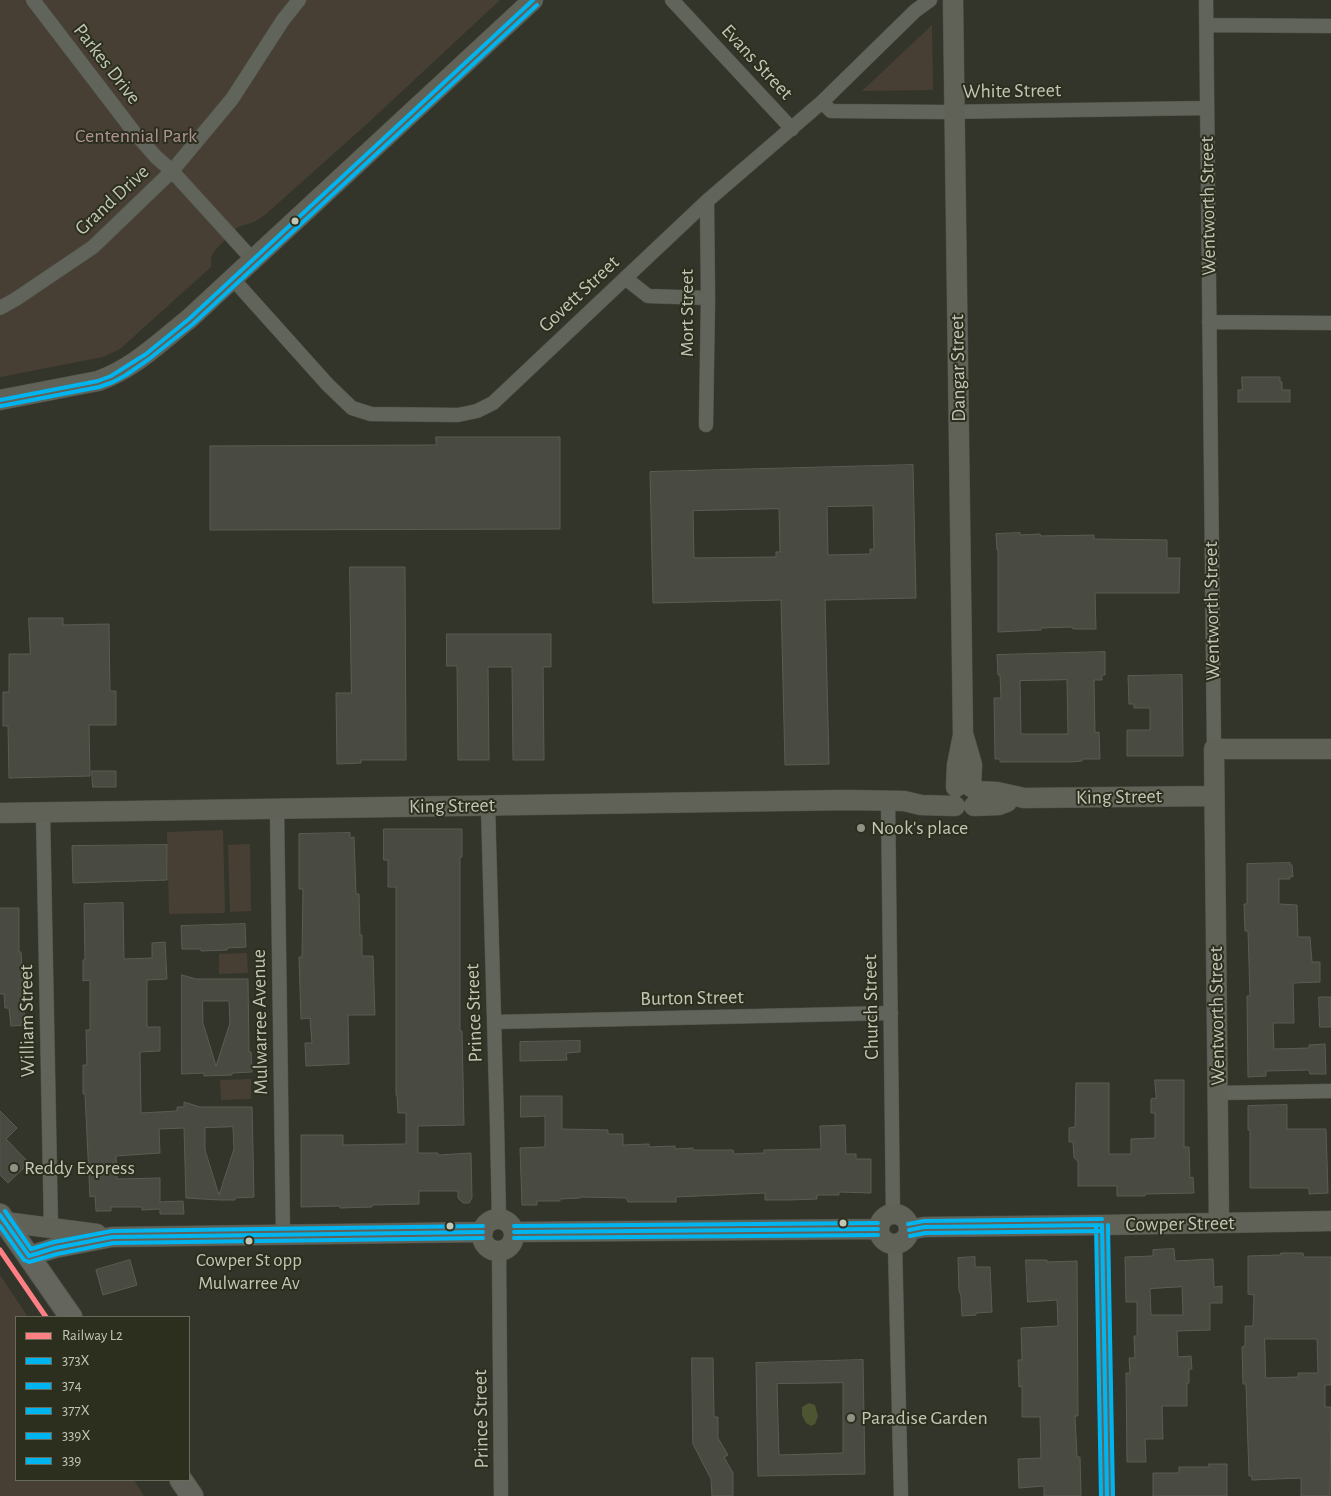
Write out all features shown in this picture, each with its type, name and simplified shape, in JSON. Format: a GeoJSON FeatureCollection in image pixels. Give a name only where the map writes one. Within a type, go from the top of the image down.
{"type":"FeatureCollection","features":[{"type":"Feature","properties":{"kind":"main road"},"geometry":{"type":"LineString","coordinates":[[3,1219],[69,1316]]}},
{"type":"Feature","properties":{"kind":"main road"},"geometry":{"type":"LineString","coordinates":[[182,1481],[192,1496]]}},
{"type":"Feature","properties":{"kind":"street","name":"Parkes Drive"},"geometry":{"type":"LineString","coordinates":[[33,0],[134,132],[156,158],[172,171],[253,260]]}},
{"type":"Feature","properties":{"kind":"street","name":"Grand Drive"},"geometry":{"type":"LineString","coordinates":[[0,308],[93,247],[172,171],[232,99],[283,20],[299,0]]}},
{"type":"Feature","properties":{"kind":"street"},"geometry":{"type":"LineString","coordinates":[[0,400],[79,386],[113,376],[139,360],[189,319],[233,279],[533,0]]}},
{"type":"Feature","properties":{"kind":"street","name":"Evans Street"},"geometry":{"type":"LineString","coordinates":[[672,0],[792,128]]}},
{"type":"Feature","properties":{"kind":"street","name":"Govett Street"},"geometry":{"type":"LineString","coordinates":[[233,279],[328,385],[352,408],[372,414],[458,415],[477,411],[493,403],[707,201],[822,102],[915,11],[930,0]]}},
{"type":"Feature","properties":{"kind":"street","name":"Dangar Street"},"geometry":{"type":"LineString","coordinates":[[953,0],[963,736],[957,765],[964,795]]}},
{"type":"Feature","properties":{"kind":"street","name":"Wentworth Street"},"geometry":{"type":"LineString","coordinates":[[1206,0],[1219,1223]]}},
{"type":"Feature","properties":{"kind":"street"},"geometry":{"type":"LineString","coordinates":[[1207,25],[1331,26]]}},
{"type":"Feature","properties":{"kind":"street","name":"White Street"},"geometry":{"type":"LineString","coordinates":[[822,102],[831,111],[955,112],[1207,108]]}},
{"type":"Feature","properties":{"kind":"street","name":"Mort Street"},"geometry":{"type":"LineString","coordinates":[[706,425],[707,201]]}},
{"type":"Feature","properties":{"kind":"street"},"geometry":{"type":"LineString","coordinates":[[625,278],[648,296],[708,298]]}},
{"type":"Feature","properties":{"kind":"street"},"geometry":{"type":"LineString","coordinates":[[1209,322],[1331,323]]}},
{"type":"Feature","properties":{"kind":"street"},"geometry":{"type":"LineString","coordinates":[[1214,749],[1331,748]]}},
{"type":"Feature","properties":{"kind":"street","name":"King Street"},"geometry":{"type":"LineString","coordinates":[[0,813],[896,801],[921,794],[964,795],[997,792],[1024,798],[1214,796]]}},
{"type":"Feature","properties":{"kind":"street","name":"Church Street"},"geometry":{"type":"LineString","coordinates":[[893,1214],[892,1013],[896,801]]}},
{"type":"Feature","properties":{"kind":"street","name":"Prince Street"},"geometry":{"type":"LineString","coordinates":[[488,806],[494,1022],[506,1226]]}},
{"type":"Feature","properties":{"kind":"street","name":"Mulwarree Avenue"},"geometry":{"type":"LineString","coordinates":[[277,809],[283,1235]]}},
{"type":"Feature","properties":{"kind":"street","name":"William Street"},"geometry":{"type":"LineString","coordinates":[[43,813],[51,1228]]}},
{"type":"Feature","properties":{"kind":"street","name":"Burton Street"},"geometry":{"type":"LineString","coordinates":[[494,1022],[892,1013]]}},
{"type":"Feature","properties":{"kind":"street"},"geometry":{"type":"LineString","coordinates":[[1218,1093],[1331,1091]]}},
{"type":"Feature","properties":{"kind":"street"},"geometry":{"type":"LineString","coordinates":[[898,1214],[905,1218],[910,1230],[906,1239],[896,1245],[883,1241],[878,1229],[886,1216],[898,1214]]}},
{"type":"Feature","properties":{"kind":"street"},"geometry":{"type":"LineString","coordinates":[[3,1219],[112,1237]]}},
{"type":"Feature","properties":{"kind":"street","name":"Cowper Street"},"geometry":{"type":"LineString","coordinates":[[910,1230],[924,1227],[1331,1221]]}},
{"type":"Feature","properties":{"kind":"street"},"geometry":{"type":"LineString","coordinates":[[506,1226],[513,1243],[505,1250],[499,1251],[486,1246],[483,1232],[490,1222],[506,1226],[878,1229]]}},
{"type":"Feature","properties":{"kind":"street"},"geometry":{"type":"LineString","coordinates":[[1102,1225],[1107,1496]]}},
{"type":"Feature","properties":{"kind":"street"},"geometry":{"type":"LineString","coordinates":[[29,1256],[55,1248],[112,1237],[483,1232]]}},
{"type":"Feature","properties":{"kind":"street"},"geometry":{"type":"LineString","coordinates":[[896,1245],[901,1496]]}},
{"type":"Feature","properties":{"kind":"street","name":"Prince Street"},"geometry":{"type":"LineString","coordinates":[[499,1251],[501,1496]]}},
{"type":"Feature","properties":{"kind":"green space","name":"Centennial Park"},"geometry":{"type":"Polygon","coordinates":[[[0,0],[500,0],[369,122],[265,215],[254,222],[238,227],[216,249],[211,257],[211,267],[120,349],[103,357],[0,377],[0,0]]]}},
{"type":"Feature","properties":{"kind":"green space"},"geometry":{"type":"Polygon","coordinates":[[[932,25],[933,90],[862,91],[932,25]]]}},
{"type":"Feature","properties":{"kind":"green space"},"geometry":{"type":"Polygon","coordinates":[[[223,830],[225,913],[169,914],[167,832],[223,830]]]}},
{"type":"Feature","properties":{"kind":"green space"},"geometry":{"type":"Polygon","coordinates":[[[250,844],[251,911],[230,912],[228,845],[250,844]]]}},
{"type":"Feature","properties":{"kind":"green space"},"geometry":{"type":"Polygon","coordinates":[[[247,953],[248,973],[219,974],[219,954],[247,953]]]}},
{"type":"Feature","properties":{"kind":"green space"},"geometry":{"type":"Polygon","coordinates":[[[251,1079],[251,1099],[221,1100],[220,1080],[251,1079]]]}},
{"type":"Feature","properties":{"kind":"green space"},"geometry":{"type":"Polygon","coordinates":[[[0,1275],[27,1316],[15,1316],[15,1481],[135,1481],[144,1496],[0,1496],[0,1275]]]}},
{"type":"Feature","properties":{"kind":"shaded area"},"geometry":{"type":"Polygon","coordinates":[[[809,1403],[815,1405],[818,1416],[815,1424],[811,1426],[806,1423],[802,1415],[802,1407],[809,1403]]]}},
{"type":"Feature","properties":{"kind":"building"},"geometry":{"type":"Polygon","coordinates":[[[1242,377],[1280,377],[1282,390],[1290,390],[1290,402],[1238,402],[1238,390],[1242,390],[1242,377]]]}},
{"type":"Feature","properties":{"kind":"building"},"geometry":{"type":"Polygon","coordinates":[[[436,437],[560,437],[560,529],[210,530],[210,446],[436,445],[436,437]]]}},
{"type":"Feature","properties":{"kind":"building"},"geometry":{"type":"Polygon","coordinates":[[[913,465],[916,598],[825,600],[829,764],[785,765],[781,600],[653,603],[650,472],[913,465]],[[873,506],[827,507],[828,555],[870,554],[870,549],[874,549],[873,506]],[[779,509],[693,511],[694,558],[776,557],[776,552],[780,552],[779,509]]]}},
{"type":"Feature","properties":{"kind":"building"},"geometry":{"type":"Polygon","coordinates":[[[1020,533],[1020,535],[1040,534],[1041,536],[1094,535],[1094,539],[1167,540],[1167,558],[1180,558],[1179,593],[1095,593],[1096,629],[1073,629],[1072,627],[998,632],[998,549],[996,534],[1020,533]]]}},
{"type":"Feature","properties":{"kind":"building"},"geometry":{"type":"Polygon","coordinates":[[[350,567],[405,567],[406,760],[361,760],[361,763],[337,764],[336,693],[351,693],[350,567]]]}},
{"type":"Feature","properties":{"kind":"building"},"geometry":{"type":"Polygon","coordinates":[[[29,618],[63,618],[63,625],[109,624],[110,691],[116,691],[116,725],[89,725],[90,776],[9,778],[8,726],[3,726],[3,692],[9,692],[9,654],[30,654],[29,618]]]}},
{"type":"Feature","properties":{"kind":"building"},"geometry":{"type":"Polygon","coordinates":[[[447,634],[551,634],[551,667],[543,667],[544,760],[513,760],[512,667],[488,667],[489,760],[458,760],[457,666],[447,666],[447,634]]]}},
{"type":"Feature","properties":{"kind":"building"},"geometry":{"type":"Polygon","coordinates":[[[1105,652],[1105,675],[1102,675],[1102,680],[1094,680],[1095,733],[1099,732],[1100,759],[1082,759],[1082,761],[1070,762],[1000,762],[1000,759],[995,759],[994,698],[1001,698],[997,655],[1105,652]],[[1067,680],[1020,681],[1021,734],[1068,734],[1067,680]]]}},
{"type":"Feature","properties":{"kind":"building"},"geometry":{"type":"Polygon","coordinates":[[[1182,675],[1183,756],[1127,756],[1127,730],[1150,730],[1150,708],[1134,708],[1134,704],[1129,704],[1128,676],[1182,675]]]}},
{"type":"Feature","properties":{"kind":"building"},"geometry":{"type":"Polygon","coordinates":[[[92,771],[116,771],[116,787],[93,787],[92,771]]]}},
{"type":"Feature","properties":{"kind":"building"},"geometry":{"type":"Polygon","coordinates":[[[384,829],[462,829],[462,857],[460,857],[460,1031],[462,1031],[464,1125],[418,1126],[418,1153],[438,1153],[438,1155],[471,1153],[472,1198],[469,1203],[463,1203],[458,1198],[458,1191],[419,1191],[419,1204],[340,1208],[340,1206],[301,1207],[301,1135],[343,1135],[343,1145],[406,1144],[406,1113],[398,1113],[396,1095],[396,887],[388,887],[388,860],[384,860],[384,829]]]}},
{"type":"Feature","properties":{"kind":"building"},"geometry":{"type":"Polygon","coordinates":[[[350,833],[350,838],[354,837],[356,894],[359,894],[362,956],[373,956],[375,1015],[348,1015],[349,1064],[306,1066],[305,1043],[312,1043],[310,1018],[301,1019],[299,957],[302,957],[303,889],[299,889],[299,834],[350,833]]]}},
{"type":"Feature","properties":{"kind":"building"},"geometry":{"type":"Polygon","coordinates":[[[167,845],[167,880],[73,883],[72,846],[167,845]]]}},
{"type":"Feature","properties":{"kind":"building"},"geometry":{"type":"Polygon","coordinates":[[[1290,863],[1292,865],[1293,877],[1290,876],[1290,879],[1279,879],[1279,904],[1297,905],[1298,937],[1310,937],[1312,962],[1320,962],[1320,982],[1293,983],[1294,1023],[1273,1023],[1274,1049],[1309,1048],[1309,1045],[1325,1044],[1326,1074],[1310,1074],[1309,1070],[1266,1071],[1266,1076],[1248,1077],[1247,996],[1250,996],[1248,931],[1245,931],[1244,904],[1247,904],[1247,864],[1290,863]]]}},
{"type":"Feature","properties":{"kind":"building"},"geometry":{"type":"Polygon","coordinates":[[[123,903],[124,959],[152,958],[152,943],[165,942],[167,979],[147,980],[147,1027],[160,1027],[160,1051],[140,1052],[141,1113],[177,1111],[177,1107],[184,1107],[184,1102],[200,1107],[252,1107],[254,1197],[235,1198],[235,1200],[186,1198],[184,1128],[159,1129],[160,1153],[116,1156],[117,1179],[160,1178],[160,1202],[183,1201],[184,1214],[160,1214],[160,1209],[142,1210],[142,1207],[111,1207],[111,1211],[96,1211],[95,1196],[90,1197],[85,1094],[83,1094],[83,1065],[87,1065],[86,1030],[90,1030],[90,980],[83,981],[83,960],[85,960],[84,904],[123,903]],[[233,1127],[205,1128],[205,1150],[219,1195],[234,1149],[233,1127]]]}},
{"type":"Feature","properties":{"kind":"building"},"geometry":{"type":"Polygon","coordinates":[[[0,908],[19,908],[19,952],[21,952],[25,1025],[11,1026],[9,1008],[5,1008],[4,994],[0,994],[0,908]]]}},
{"type":"Feature","properties":{"kind":"building"},"geometry":{"type":"Polygon","coordinates":[[[245,924],[246,947],[201,951],[201,949],[182,949],[181,926],[245,924]]]}},
{"type":"Feature","properties":{"kind":"building"},"geometry":{"type":"Polygon","coordinates":[[[182,975],[196,979],[248,979],[249,1052],[251,1052],[252,1072],[204,1076],[204,1073],[182,1074],[182,975]],[[203,1001],[203,1023],[216,1066],[230,1023],[229,1001],[203,1001]]]}},
{"type":"Feature","properties":{"kind":"building"},"geometry":{"type":"Polygon","coordinates":[[[1319,997],[1331,997],[1331,1027],[1320,1027],[1319,997]]]}},
{"type":"Feature","properties":{"kind":"building"},"geometry":{"type":"Polygon","coordinates":[[[580,1041],[580,1052],[566,1053],[567,1060],[520,1061],[520,1042],[580,1041]]]}},
{"type":"Feature","properties":{"kind":"building"},"geometry":{"type":"Polygon","coordinates":[[[1155,1080],[1184,1080],[1184,1147],[1189,1147],[1190,1178],[1193,1177],[1194,1193],[1117,1196],[1117,1186],[1078,1186],[1078,1161],[1074,1158],[1073,1142],[1069,1142],[1069,1128],[1075,1127],[1076,1083],[1109,1083],[1109,1154],[1131,1154],[1131,1139],[1155,1138],[1155,1113],[1151,1113],[1151,1099],[1156,1098],[1155,1080]]]}},
{"type":"Feature","properties":{"kind":"building"},"geometry":{"type":"Polygon","coordinates":[[[521,1096],[562,1096],[562,1129],[608,1130],[608,1134],[623,1134],[623,1145],[649,1144],[649,1147],[675,1146],[675,1149],[733,1150],[734,1154],[764,1153],[764,1150],[821,1149],[820,1126],[845,1125],[846,1154],[856,1154],[856,1159],[871,1159],[871,1193],[839,1192],[839,1195],[817,1195],[817,1199],[790,1200],[765,1200],[765,1193],[676,1197],[676,1202],[628,1202],[626,1198],[580,1197],[560,1199],[560,1201],[537,1201],[537,1205],[522,1205],[520,1148],[545,1147],[545,1116],[521,1117],[521,1096]]]}},
{"type":"Feature","properties":{"kind":"building"},"geometry":{"type":"Polygon","coordinates":[[[1287,1105],[1287,1129],[1326,1129],[1328,1193],[1309,1194],[1309,1188],[1250,1188],[1248,1106],[1287,1105]]]}},
{"type":"Feature","properties":{"kind":"building"},"geometry":{"type":"Polygon","coordinates":[[[0,1111],[17,1128],[6,1139],[29,1163],[8,1183],[0,1175],[0,1111]]]}},
{"type":"Feature","properties":{"kind":"building"},"geometry":{"type":"Polygon","coordinates":[[[1174,1249],[1175,1261],[1213,1259],[1214,1287],[1222,1286],[1222,1303],[1210,1303],[1210,1330],[1177,1331],[1178,1357],[1191,1356],[1192,1369],[1189,1369],[1189,1383],[1187,1383],[1187,1406],[1162,1406],[1163,1439],[1145,1439],[1146,1462],[1127,1462],[1126,1373],[1130,1373],[1129,1358],[1135,1358],[1134,1336],[1137,1336],[1137,1302],[1126,1302],[1125,1257],[1153,1256],[1153,1250],[1174,1249]],[[1182,1287],[1150,1289],[1151,1315],[1183,1315],[1182,1287]]]}},
{"type":"Feature","properties":{"kind":"building"},"geometry":{"type":"Polygon","coordinates":[[[1281,1253],[1303,1253],[1304,1257],[1331,1257],[1331,1385],[1325,1385],[1325,1407],[1331,1407],[1330,1496],[1301,1496],[1301,1478],[1252,1480],[1252,1476],[1249,1476],[1246,1384],[1243,1384],[1242,1347],[1245,1346],[1245,1326],[1253,1326],[1254,1295],[1248,1294],[1248,1256],[1280,1255],[1281,1253]],[[1265,1339],[1266,1378],[1298,1377],[1298,1373],[1318,1373],[1317,1339],[1265,1339]]]}},
{"type":"Feature","properties":{"kind":"building"},"geometry":{"type":"Polygon","coordinates":[[[975,1257],[975,1267],[990,1267],[992,1312],[962,1316],[958,1258],[975,1257]]]}},
{"type":"Feature","properties":{"kind":"building"},"geometry":{"type":"Polygon","coordinates":[[[130,1260],[137,1285],[103,1295],[96,1270],[130,1260]]]}},
{"type":"Feature","properties":{"kind":"building"},"geometry":{"type":"Polygon","coordinates":[[[1026,1260],[1047,1260],[1047,1262],[1077,1261],[1078,1416],[1075,1416],[1077,1457],[1080,1457],[1081,1496],[1044,1496],[1044,1486],[1019,1488],[1018,1459],[1041,1458],[1040,1417],[1022,1417],[1022,1386],[1019,1387],[1018,1360],[1022,1360],[1021,1328],[1058,1326],[1057,1300],[1028,1302],[1026,1260]]]}},
{"type":"Feature","properties":{"kind":"building"},"geometry":{"type":"Polygon","coordinates":[[[692,1358],[713,1358],[714,1417],[718,1417],[718,1438],[728,1455],[724,1457],[733,1473],[733,1496],[712,1496],[711,1479],[693,1444],[692,1358]]]}},
{"type":"Feature","properties":{"kind":"building"},"geometry":{"type":"Polygon","coordinates":[[[863,1360],[865,1474],[758,1476],[756,1363],[863,1360]],[[843,1383],[777,1384],[779,1455],[843,1453],[843,1383]]]}},
{"type":"Feature","properties":{"kind":"building"},"geometry":{"type":"Polygon","coordinates":[[[1209,1464],[1227,1464],[1227,1496],[1153,1496],[1153,1473],[1179,1473],[1179,1467],[1209,1467],[1209,1464]]]}},
{"type":"Feature","properties":{"kind":"rail line","name":"L2"},"geometry":{"type":"LineString","coordinates":[[0,1250],[45,1316]]}},
{"type":"Feature","properties":{"kind":"transit line","name":"339X"},"geometry":{"type":"LineString","coordinates":[[0,400],[98,381],[111,376],[146,354],[189,319],[533,0]]}},
{"type":"Feature","properties":{"kind":"transit line","name":"339"},"geometry":{"type":"LineString","coordinates":[[1,406],[99,387],[126,375],[149,359],[193,324],[537,5]]}},
{"type":"Feature","properties":{"kind":"transit line","name":"377X"},"geometry":{"type":"LineString","coordinates":[[5,1211],[31,1249],[54,1242],[112,1231],[483,1226]]}},
{"type":"Feature","properties":{"kind":"transit line","name":"373X"},"geometry":{"type":"LineString","coordinates":[[0,1215],[29,1256],[55,1248],[112,1237],[483,1232]]}},
{"type":"Feature","properties":{"kind":"transit line","name":"377X"},"geometry":{"type":"LineString","coordinates":[[908,1224],[924,1221],[1102,1219]]}},
{"type":"Feature","properties":{"kind":"transit line","name":"377X"},"geometry":{"type":"LineString","coordinates":[[514,1226],[878,1223]]}},
{"type":"Feature","properties":{"kind":"transit line","name":"374"},"geometry":{"type":"LineString","coordinates":[[1096,1225],[1101,1496]]}},
{"type":"Feature","properties":{"kind":"transit line","name":"373X"},"geometry":{"type":"LineString","coordinates":[[1102,1225],[1107,1496]]}},
{"type":"Feature","properties":{"kind":"transit line","name":"373X"},"geometry":{"type":"LineString","coordinates":[[909,1230],[924,1227],[1102,1225]]}},
{"type":"Feature","properties":{"kind":"transit line","name":"377X"},"geometry":{"type":"LineString","coordinates":[[1108,1225],[1113,1496]]}},
{"type":"Feature","properties":{"kind":"transit line","name":"374"},"geometry":{"type":"LineString","coordinates":[[0,1226],[24,1260],[29,1262],[57,1254],[113,1243],[483,1238]]}},
{"type":"Feature","properties":{"kind":"transit line","name":"373X"},"geometry":{"type":"LineString","coordinates":[[514,1232],[878,1229]]}},
{"type":"Feature","properties":{"kind":"transit line","name":"374"},"geometry":{"type":"LineString","coordinates":[[910,1236],[925,1233],[1102,1231]]}},
{"type":"Feature","properties":{"kind":"transit line","name":"374"},"geometry":{"type":"LineString","coordinates":[[514,1238],[878,1235]]}},
{"type":"Feature","properties":{"kind":"place","name":"Nook's place"},"geometry":{"type":"Point","coordinates":[861,828]}},
{"type":"Feature","properties":{"kind":"place","name":"Reddy Express"},"geometry":{"type":"Point","coordinates":[14,1168]}},
{"type":"Feature","properties":{"kind":"place","name":"Cowper St opp Mulwarree Av"},"geometry":{"type":"Point","coordinates":[249,1241]}},
{"type":"Feature","properties":{"kind":"place","name":"Paradise Garden"},"geometry":{"type":"Point","coordinates":[851,1418]}}]}
